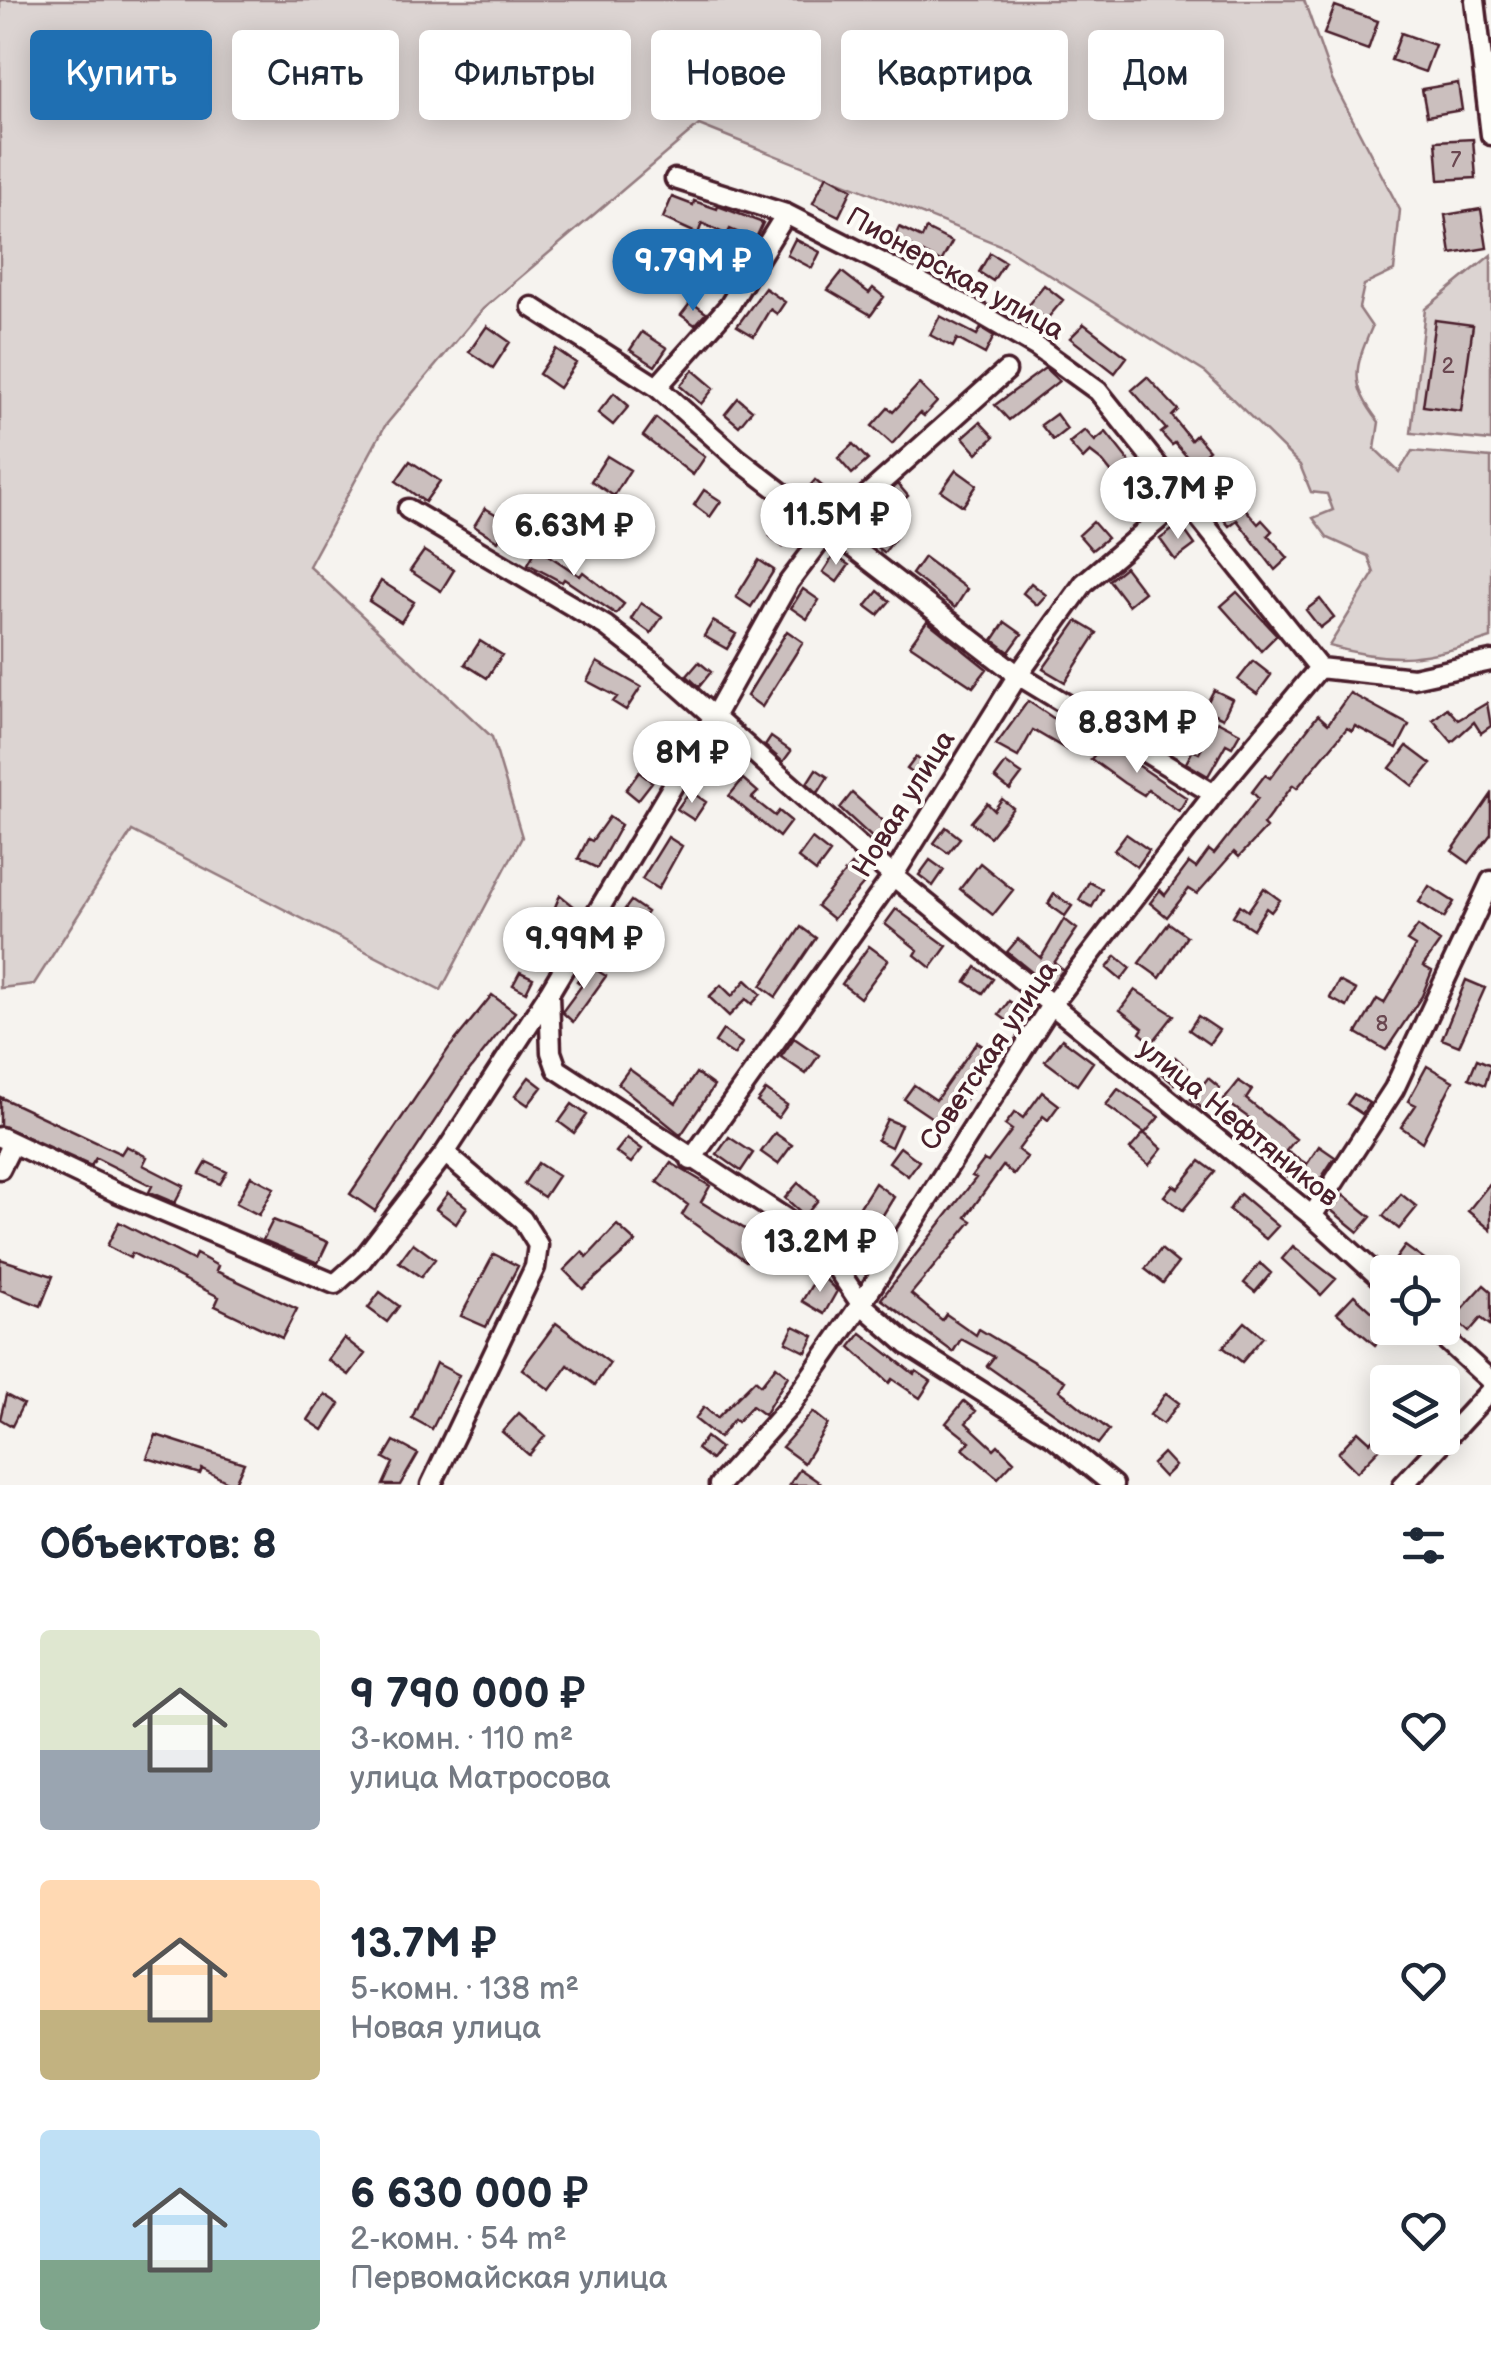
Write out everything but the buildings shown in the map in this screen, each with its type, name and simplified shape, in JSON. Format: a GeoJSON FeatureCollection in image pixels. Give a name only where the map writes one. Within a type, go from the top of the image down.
{"type":"FeatureCollection","features":[{"type":"Feature","properties":{"kind":"street"},"geometry":{"type":"LineString","coordinates":[[1475,0],[1491,135]]}},
{"type":"Feature","properties":{"kind":"street","name":"Пионерская улица"},"geometry":{"type":"LineString","coordinates":[[675,179],[786,214],[1037,347],[1098,392],[1320,668]]}},
{"type":"Feature","properties":{"kind":"street"},"geometry":{"type":"LineString","coordinates":[[657,387],[729,306],[786,214]]}},
{"type":"Feature","properties":{"kind":"street"},"geometry":{"type":"LineString","coordinates":[[532,307],[657,387],[738,459],[1018,675],[1214,794]]}},
{"type":"Feature","properties":{"kind":"street"},"geometry":{"type":"LineString","coordinates":[[0,1169],[6,1140],[116,1192],[335,1284],[362,1260],[445,1153],[549,993],[715,715],[789,582],[830,528],[1006,371]]}},
{"type":"Feature","properties":{"kind":"street","name":"Новая улица"},"geometry":{"type":"LineString","coordinates":[[692,1160],[893,876],[1018,675],[1084,584],[1185,497]]}},
{"type":"Feature","properties":{"kind":"street","name":"улица Нефтяников"},"geometry":{"type":"LineString","coordinates":[[408,509],[606,626],[715,715],[893,876],[1312,1216],[1370,1269]]}},
{"type":"Feature","properties":{"kind":"street"},"geometry":{"type":"LineString","coordinates":[[1320,668],[1413,678],[1491,661]]}},
{"type":"Feature","properties":{"kind":"street","name":"Советская улица"},"geometry":{"type":"LineString","coordinates":[[719,1485],[790,1406],[1050,1007],[1214,794],[1320,668]]}},
{"type":"Feature","properties":{"kind":"street"},"geometry":{"type":"LineString","coordinates":[[1312,1216],[1394,1090],[1491,881]]}},
{"type":"Feature","properties":{"kind":"street"},"geometry":{"type":"LineString","coordinates":[[549,993],[551,1052],[556,1069],[794,1224],[838,1270],[860,1304],[908,1345],[1055,1438],[1113,1485]]}},
{"type":"Feature","properties":{"kind":"street"},"geometry":{"type":"LineString","coordinates":[[431,1485],[535,1267],[538,1245],[522,1219],[445,1153]]}},
{"type":"Feature","properties":{"kind":"street"},"geometry":{"type":"LineString","coordinates":[[1452,1345],[1491,1381]]}},
{"type":"Feature","properties":{"kind":"street"},"geometry":{"type":"LineString","coordinates":[[1403,1485],[1491,1390]]}},
{"type":"Feature","properties":{"kind":"shaded area"},"geometry":{"type":"Polygon","coordinates":[[[0,0],[1304,0],[1332,80],[1400,210],[1394,271],[1364,285],[1359,308],[1372,327],[1361,354],[1358,376],[1363,397],[1379,422],[1375,449],[1399,472],[1412,451],[1491,458],[1491,638],[1410,657],[1329,646],[1374,573],[1368,556],[1328,538],[1313,518],[1333,510],[1327,494],[1311,492],[1300,465],[1206,373],[1005,247],[699,125],[483,309],[385,426],[309,566],[492,737],[522,837],[441,990],[132,831],[34,984],[0,988],[0,0]]]}},
{"type":"Feature","properties":{"kind":"shaded area"},"geometry":{"type":"Polygon","coordinates":[[[1491,255],[1491,441],[1411,433],[1425,309],[1491,255]]]}}]}
